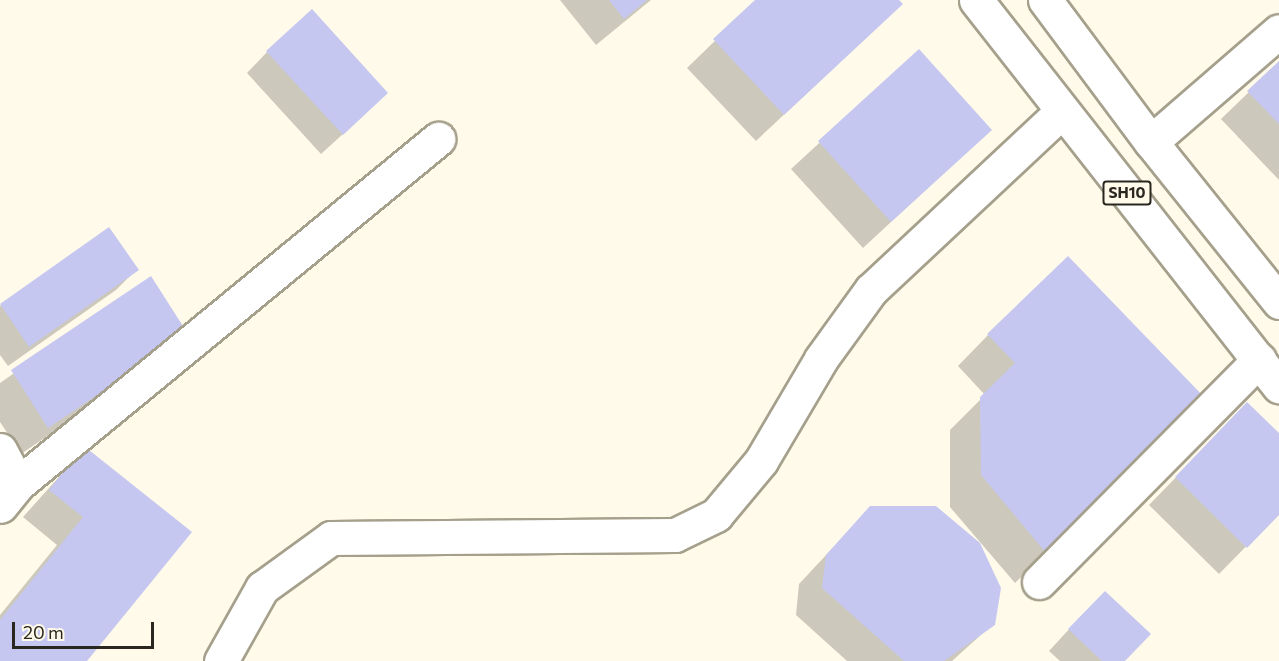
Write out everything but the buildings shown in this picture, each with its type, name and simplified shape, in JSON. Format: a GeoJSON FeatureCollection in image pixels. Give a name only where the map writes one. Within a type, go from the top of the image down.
{"type":"FeatureCollection","features":[{"type":"Feature","properties":{"kind":"street","name":"SH10"},"geometry":{"type":"LineString","coordinates":[[976,0],[1279,386]]}},
{"type":"Feature","properties":{"kind":"street","name":"SH10"},"geometry":{"type":"LineString","coordinates":[[1045,0],[1151,142],[1279,302]]}},
{"type":"Feature","properties":{"kind":"street"},"geometry":{"type":"LineString","coordinates":[[1151,142],[1279,31]]}},
{"type":"Feature","properties":{"kind":"street"},"geometry":{"type":"LineString","coordinates":[[220,661],[262,588],[331,538],[675,535],[716,515],[761,461],[821,359],[871,290],[1062,111]]}},
{"type":"Feature","properties":{"kind":"street"},"geometry":{"type":"LineString","coordinates":[[0,450],[9,495],[438,139]]}},
{"type":"Feature","properties":{"kind":"street"},"geometry":{"type":"LineString","coordinates":[[1039,582],[1259,360]]}}]}
